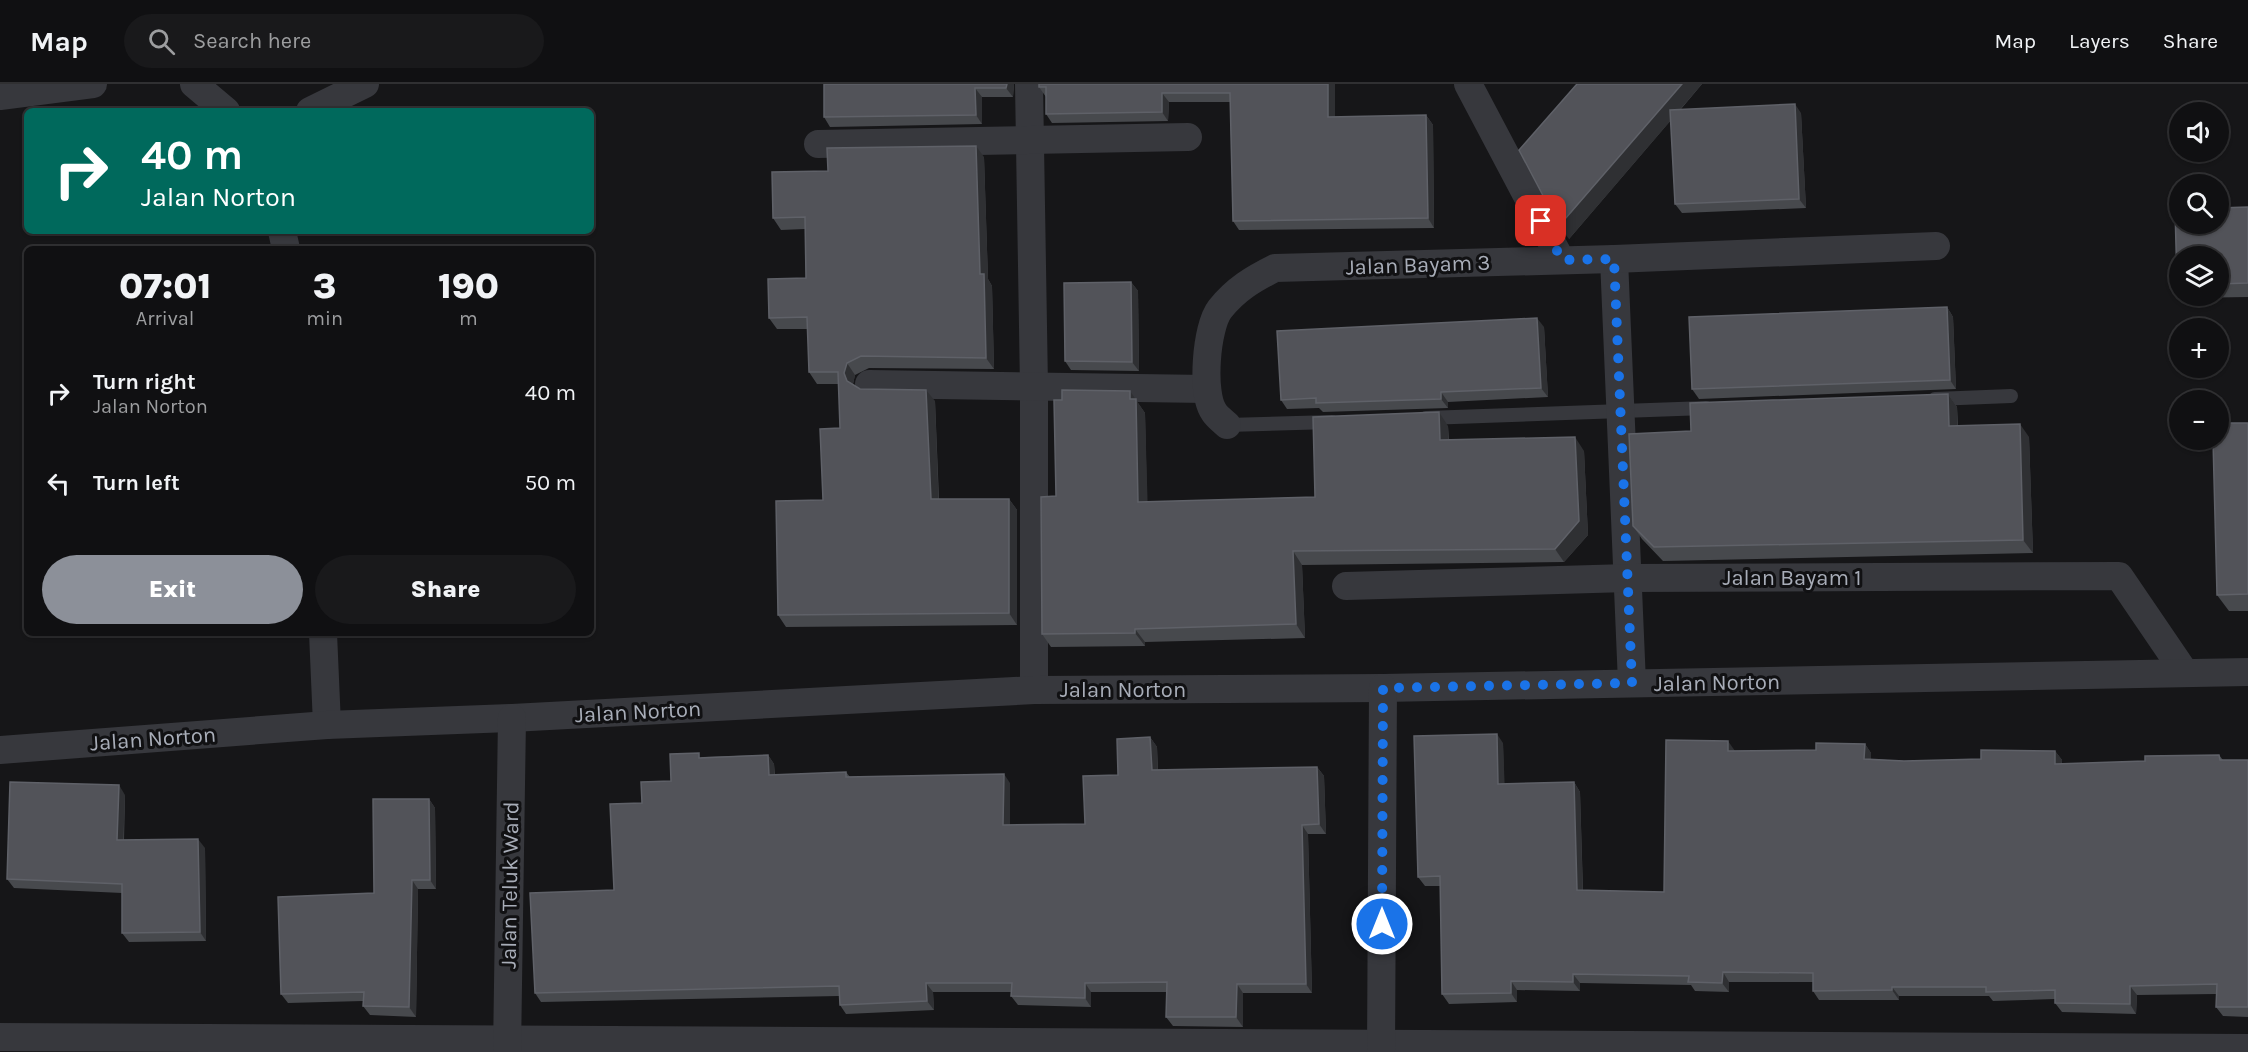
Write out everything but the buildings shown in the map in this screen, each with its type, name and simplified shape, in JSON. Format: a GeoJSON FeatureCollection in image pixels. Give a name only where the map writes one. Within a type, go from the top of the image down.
{"type":"FeatureCollection","features":[{"type":"Feature","properties":{"kind":"street"},"geometry":{"type":"LineString","coordinates":[[0,96],[93,84]]}},
{"type":"Feature","properties":{"kind":"street"},"geometry":{"type":"LineString","coordinates":[[194,84],[222,108]]}},
{"type":"Feature","properties":{"kind":"street"},"geometry":{"type":"LineString","coordinates":[[316,108],[365,84]]}},
{"type":"Feature","properties":{"kind":"street"},"geometry":{"type":"LineString","coordinates":[[1029,84],[1034,387],[1034,690]]}},
{"type":"Feature","properties":{"kind":"street"},"geometry":{"type":"LineString","coordinates":[[1468,84],[1562,260]]}},
{"type":"Feature","properties":{"kind":"street"},"geometry":{"type":"LineString","coordinates":[[818,144],[1031,142],[1188,137]]}},
{"type":"Feature","properties":{"kind":"street","name":"Jalan Bayam 3"},"geometry":{"type":"LineString","coordinates":[[1227,425],[1213,411],[1207,389],[1207,348],[1218,311],[1244,284],[1275,268],[1614,259],[1936,246]]}},
{"type":"Feature","properties":{"kind":"street"},"geometry":{"type":"LineString","coordinates":[[1614,259],[1632,683]]}},
{"type":"Feature","properties":{"kind":"street"},"geometry":{"type":"LineString","coordinates":[[869,384],[1207,389]]}},
{"type":"Feature","properties":{"kind":"street","name":"Jalan Bayam 1"},"geometry":{"type":"LineString","coordinates":[[1346,586],[1628,578],[2119,576],[2186,673]]}},
{"type":"Feature","properties":{"kind":"street"},"geometry":{"type":"LineString","coordinates":[[322,636],[327,725]]}},
{"type":"Feature","properties":{"kind":"street","name":"Jalan Norton"},"geometry":{"type":"LineString","coordinates":[[0,750],[327,725],[512,718],[1034,690],[1383,688],[2248,672]]}},
{"type":"Feature","properties":{"kind":"street"},"geometry":{"type":"LineString","coordinates":[[1381,1047],[1383,688]]}},
{"type":"Feature","properties":{"kind":"street","name":"Jalan Teluk Ward"},"geometry":{"type":"LineString","coordinates":[[507,1045],[512,718]]}},
{"type":"Feature","properties":{"kind":"street"},"geometry":{"type":"LineString","coordinates":[[0,1037],[507,1045],[2248,1048]]}},
{"type":"Feature","properties":{"kind":"lane"},"geometry":{"type":"LineString","coordinates":[[1916,400],[2011,396]]}},
{"type":"Feature","properties":{"kind":"lane"},"geometry":{"type":"LineString","coordinates":[[1406,419],[1715,408]]}},
{"type":"Feature","properties":{"kind":"lane"},"geometry":{"type":"LineString","coordinates":[[1227,425],[1346,421]]}},
{"type":"Feature","properties":{"kind":"route"},"geometry":{"type":"LineString","coordinates":[[1382,924],[1383,688],[1632,683],[1614,259],[1562,260],[1541,221]]}}]}
